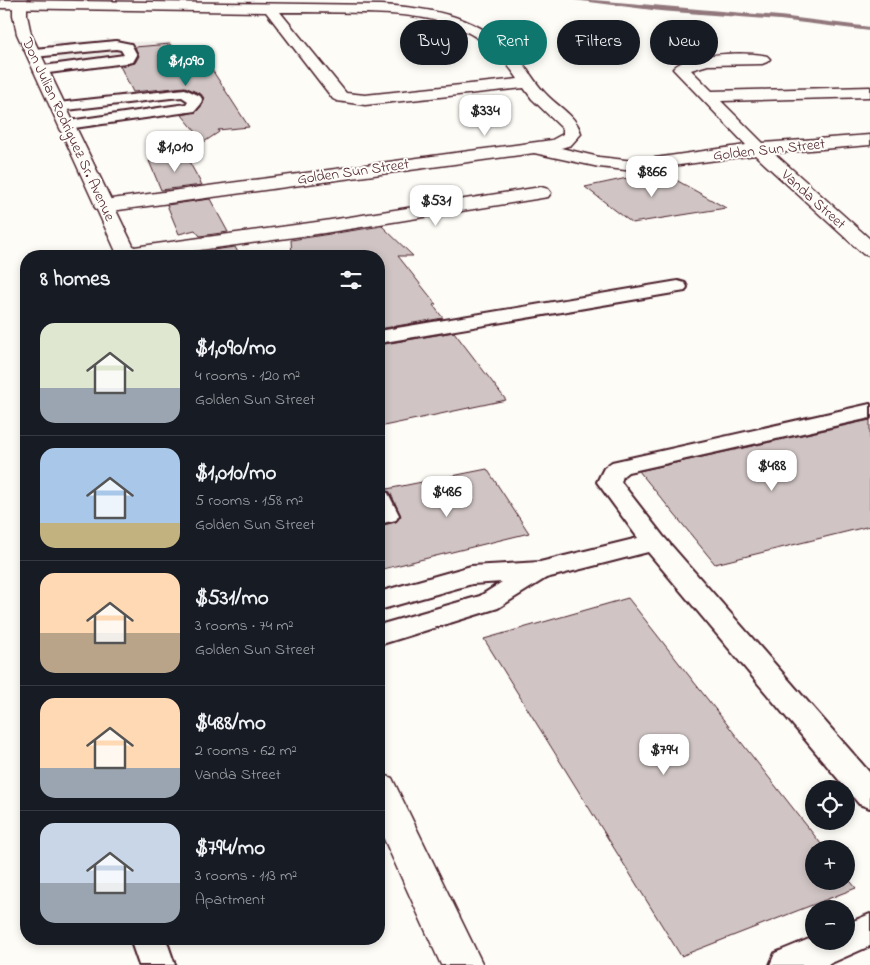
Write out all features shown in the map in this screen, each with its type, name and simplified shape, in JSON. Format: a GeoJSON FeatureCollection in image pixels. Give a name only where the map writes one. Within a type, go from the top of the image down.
{"type":"FeatureCollection","features":[{"type":"Feature","properties":{"kind":"street"},"geometry":{"type":"LineString","coordinates":[[0,4],[20,2],[271,9],[399,10],[450,18],[469,25],[493,42],[512,60],[528,83],[572,128],[572,134],[569,139],[562,143],[534,148]]}},
{"type":"Feature","properties":{"kind":"street","name":"Don Julian Rodriguez Sr. Avenue"},"geometry":{"type":"LineString","coordinates":[[20,2],[22,25],[34,54],[125,250]]}},
{"type":"Feature","properties":{"kind":"street"},"geometry":{"type":"LineString","coordinates":[[271,9],[339,96],[343,98],[365,100],[528,83]]}},
{"type":"Feature","properties":{"kind":"street","name":"Vanda Street"},"geometry":{"type":"LineString","coordinates":[[762,59],[698,62],[686,65],[681,69],[759,149],[870,250]]}},
{"type":"Feature","properties":{"kind":"street"},"geometry":{"type":"LineString","coordinates":[[707,96],[870,92]]}},
{"type":"Feature","properties":{"kind":"street","name":"Golden Sun Street"},"geometry":{"type":"LineString","coordinates":[[104,206],[534,148],[599,162],[634,166],[759,149],[870,140]]}},
{"type":"Feature","properties":{"kind":"street"},"geometry":{"type":"LineString","coordinates":[[162,250],[541,193]]}},
{"type":"Feature","properties":{"kind":"street"},"geometry":{"type":"LineString","coordinates":[[385,801],[462,965]]}},
{"type":"Feature","properties":{"kind":"lane"},"geometry":{"type":"LineString","coordinates":[[34,54],[91,56],[41,70]]}},
{"type":"Feature","properties":{"kind":"lane"},"geometry":{"type":"LineString","coordinates":[[58,107],[184,94],[195,99],[194,104],[190,108],[66,125]]}},
{"type":"Feature","properties":{"kind":"lane"},"geometry":{"type":"LineString","coordinates":[[125,99],[135,116]]}},
{"type":"Feature","properties":{"kind":"lane"},"geometry":{"type":"LineString","coordinates":[[385,336],[678,287]]}},
{"type":"Feature","properties":{"kind":"lane"},"geometry":{"type":"LineString","coordinates":[[870,411],[620,467],[612,473],[609,482],[654,542],[870,795]]}},
{"type":"Feature","properties":{"kind":"lane"},"geometry":{"type":"LineString","coordinates":[[385,599],[471,576],[540,571],[654,542]]}},
{"type":"Feature","properties":{"kind":"lane"},"geometry":{"type":"LineString","coordinates":[[385,633],[489,602],[540,571]]}},
{"type":"Feature","properties":{"kind":"lane"},"geometry":{"type":"LineString","coordinates":[[855,937],[870,930]]}},
{"type":"Feature","properties":{"kind":"lane"},"geometry":{"type":"LineString","coordinates":[[150,945],[157,965]]}},
{"type":"Feature","properties":{"kind":"lane"},"geometry":{"type":"LineString","coordinates":[[788,965],[824,950]]}},
{"type":"Feature","properties":{"kind":"shaded area"},"geometry":{"type":"Polygon","coordinates":[[[51,41],[171,42],[183,60],[63,72],[51,41]]]}},
{"type":"Feature","properties":{"kind":"building"},"geometry":{"type":"Polygon","coordinates":[[[170,44],[180,62],[205,59],[249,127],[218,130],[219,132],[204,142],[182,115],[196,112],[203,104],[204,98],[201,94],[185,87],[133,92],[120,66],[135,63],[139,56],[135,47],[170,44]]]}},
{"type":"Feature","properties":{"kind":"building"},"geometry":{"type":"Polygon","coordinates":[[[186,156],[202,185],[161,190],[149,161],[186,156]]]}},
{"type":"Feature","properties":{"kind":"building"},"geometry":{"type":"Polygon","coordinates":[[[660,171],[726,208],[632,223],[585,187],[660,171]]]}},
{"type":"Feature","properties":{"kind":"building"},"geometry":{"type":"Polygon","coordinates":[[[210,199],[228,232],[200,236],[195,230],[179,234],[167,205],[210,199]]]}},
{"type":"Feature","properties":{"kind":"building"},"geometry":{"type":"Polygon","coordinates":[[[382,226],[413,256],[398,256],[436,304],[433,305],[443,318],[385,328],[385,250],[292,250],[291,240],[382,226]]]}},
{"type":"Feature","properties":{"kind":"building"},"geometry":{"type":"Polygon","coordinates":[[[235,247],[237,250],[213,250],[235,247]]]}},
{"type":"Feature","properties":{"kind":"building"},"geometry":{"type":"Polygon","coordinates":[[[454,332],[506,400],[385,426],[385,344],[454,332]]]}},
{"type":"Feature","properties":{"kind":"building"},"geometry":{"type":"Polygon","coordinates":[[[870,420],[870,526],[715,564],[639,471],[870,420]]]}},
{"type":"Feature","properties":{"kind":"building"},"geometry":{"type":"Polygon","coordinates":[[[487,469],[529,533],[385,569],[385,525],[396,522],[401,516],[390,492],[385,489],[487,469]]]}},
{"type":"Feature","properties":{"kind":"building"},"geometry":{"type":"Polygon","coordinates":[[[628,598],[805,824],[805,830],[810,830],[818,840],[805,840],[805,890],[851,890],[825,900],[805,900],[805,908],[681,956],[484,639],[628,598]]]}},
{"type":"Feature","properties":{"kind":"waterway"},"geometry":{"type":"LineString","coordinates":[[577,0],[660,9],[780,18],[870,29]]}}]}
